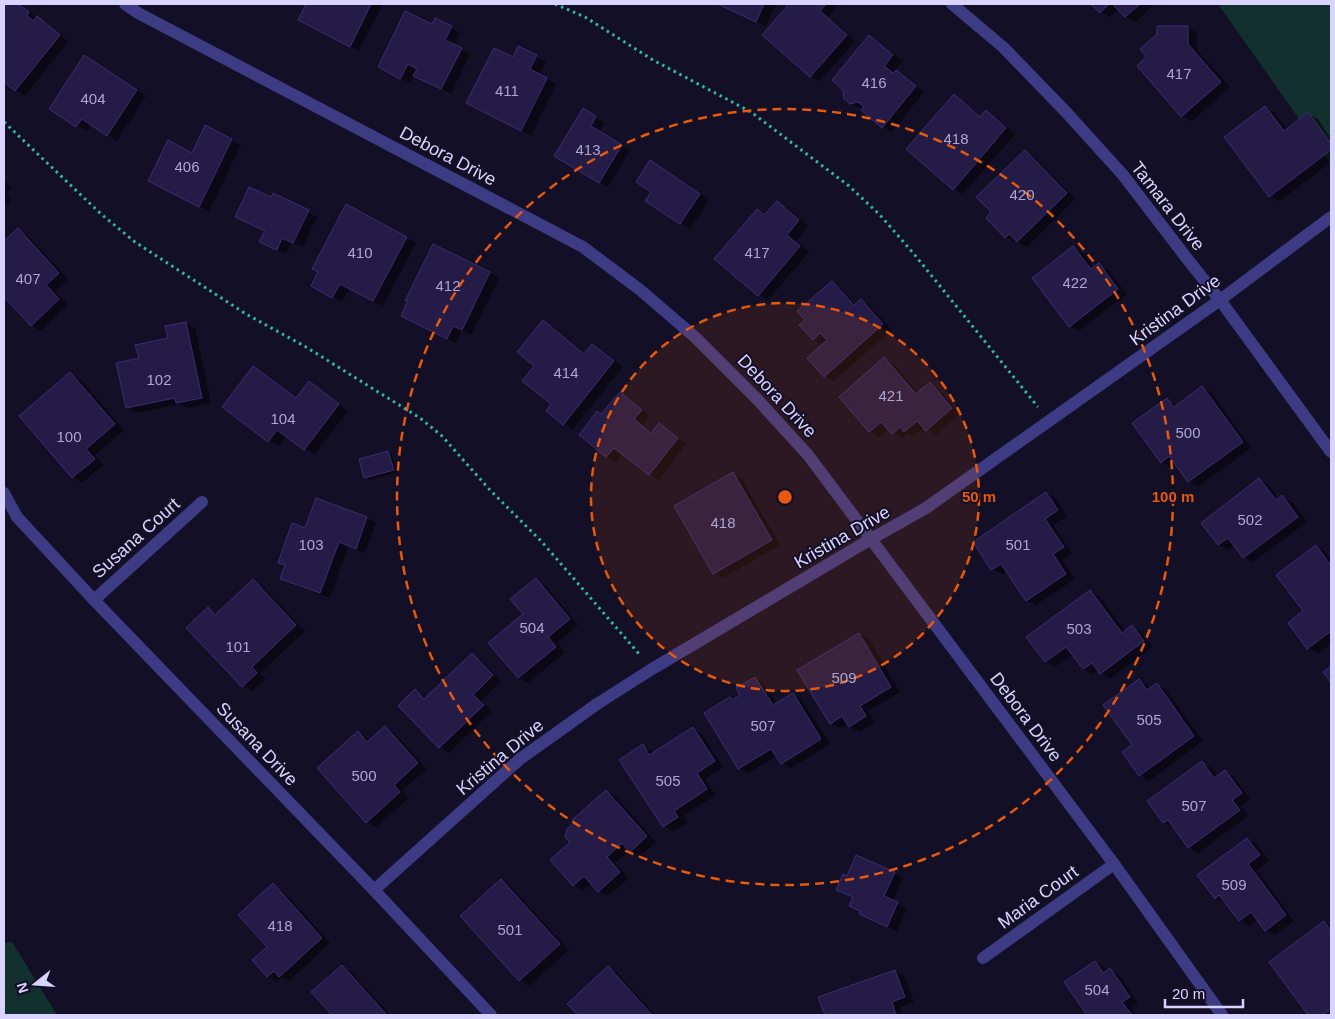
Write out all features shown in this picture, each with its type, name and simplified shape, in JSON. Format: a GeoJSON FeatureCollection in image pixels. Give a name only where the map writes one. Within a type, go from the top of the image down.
{"type":"FeatureCollection","features":[{"type":"Feature","properties":{"kind":"street","name":"Debora Drive"},"geometry":{"type":"LineString","coordinates":[[125,4],[147,18],[583,247],[639,289],[695,337],[757,399],[808,455],[1114,864],[1222,1015]]}},
{"type":"Feature","properties":{"kind":"street","name":"Tamara Drive"},"geometry":{"type":"LineString","coordinates":[[952,4],[1003,47],[1066,112],[1122,175],[1220,300],[1331,452]]}},
{"type":"Feature","properties":{"kind":"street","name":"Kristina Drive"},"geometry":{"type":"LineString","coordinates":[[374,890],[520,759],[597,704],[652,669],[926,508],[1220,300],[1331,217]]}},
{"type":"Feature","properties":{"kind":"street","name":"Susana Drive"},"geometry":{"type":"LineString","coordinates":[[4,492],[17,517],[94,600],[374,890],[491,1015]]}},
{"type":"Feature","properties":{"kind":"street","name":"Susana Court"},"geometry":{"type":"LineString","coordinates":[[94,600],[202,502]]}},
{"type":"Feature","properties":{"kind":"street","name":"Maria Court"},"geometry":{"type":"LineString","coordinates":[[983,958],[1114,864]]}},
{"type":"Feature","properties":{"kind":"path"},"geometry":{"type":"LineString","coordinates":[[555,4],[585,17],[653,60],[751,112],[849,186],[880,215],[914,254],[1049,421]]}},
{"type":"Feature","properties":{"kind":"path"},"geometry":{"type":"LineString","coordinates":[[4,122],[101,214],[135,242],[246,314],[306,347],[420,418],[442,436],[489,489],[542,542],[652,669]]}},
{"type":"Feature","properties":{"kind":"green space"},"geometry":{"type":"Polygon","coordinates":[[[1218,4],[1331,4],[1331,164],[1218,4]]]}},
{"type":"Feature","properties":{"kind":"green space"},"geometry":{"type":"Polygon","coordinates":[[[12,942],[57,1015],[6,1015],[4,1013],[4,943],[12,942]]]}},
{"type":"Feature","properties":{"kind":"building"},"geometry":{"type":"Polygon","coordinates":[[[4,4],[18,4],[29,12],[27,16],[33,21],[37,16],[60,35],[15,91],[4,82],[4,4]]]}},
{"type":"Feature","properties":{"kind":"building"},"geometry":{"type":"Polygon","coordinates":[[[306,4],[371,4],[350,47],[298,20],[306,4]]]}},
{"type":"Feature","properties":{"kind":"building"},"geometry":{"type":"Polygon","coordinates":[[[718,4],[764,4],[756,22],[718,4]]]}},
{"type":"Feature","properties":{"kind":"building"},"geometry":{"type":"Polygon","coordinates":[[[789,4],[826,4],[820,11],[847,35],[810,77],[762,35],[789,4]]]}},
{"type":"Feature","properties":{"kind":"building"},"geometry":{"type":"Polygon","coordinates":[[[1091,4],[1109,4],[1100,13],[1091,4]]]}},
{"type":"Feature","properties":{"kind":"building"},"geometry":{"type":"Polygon","coordinates":[[[1112,4],[1140,4],[1125,17],[1112,4]]]}},
{"type":"Feature","properties":{"kind":"building"},"geometry":{"type":"Polygon","coordinates":[[[405,11],[432,24],[435,18],[452,26],[445,40],[462,48],[441,89],[413,76],[417,69],[408,64],[400,79],[378,67],[405,11]]]}},
{"type":"Feature","properties":{"kind":"building"},"geometry":{"type":"Polygon","coordinates":[[[1157,26],[1188,26],[1188,44],[1221,82],[1181,117],[1137,66],[1146,57],[1140,49],[1157,34],[1157,26]]]}},
{"type":"Feature","properties":{"kind":"building"},"geometry":{"type":"Polygon","coordinates":[[[869,35],[893,55],[884,66],[893,73],[896,70],[916,86],[882,128],[861,110],[864,107],[858,102],[850,104],[844,99],[843,90],[832,80],[869,35]]]}},
{"type":"Feature","properties":{"kind":"building"},"geometry":{"type":"Polygon","coordinates":[[[518,46],[537,55],[530,69],[547,78],[521,131],[466,103],[494,48],[513,57],[518,46]]]}},
{"type":"Feature","properties":{"kind":"building"},"geometry":{"type":"Polygon","coordinates":[[[84,55],[137,90],[107,136],[82,119],[76,127],[49,109],[84,55]]]}},
{"type":"Feature","properties":{"kind":"building"},"geometry":{"type":"Polygon","coordinates":[[[954,94],[980,117],[986,110],[1006,128],[953,190],[906,149],[954,94]]]}},
{"type":"Feature","properties":{"kind":"building"},"geometry":{"type":"Polygon","coordinates":[[[1265,106],[1284,131],[1308,112],[1331,144],[1331,150],[1269,197],[1224,137],[1265,106]]]}},
{"type":"Feature","properties":{"kind":"building"},"geometry":{"type":"Polygon","coordinates":[[[583,108],[596,116],[591,126],[622,145],[599,183],[554,156],[583,108]]]}},
{"type":"Feature","properties":{"kind":"building"},"geometry":{"type":"Polygon","coordinates":[[[205,125],[232,139],[199,207],[148,181],[168,140],[192,153],[205,125]]]}},
{"type":"Feature","properties":{"kind":"building"},"geometry":{"type":"Polygon","coordinates":[[[1025,150],[1067,193],[1017,242],[1009,234],[1005,238],[986,218],[991,212],[976,197],[1025,150]]]}},
{"type":"Feature","properties":{"kind":"building"},"geometry":{"type":"Polygon","coordinates":[[[650,160],[700,194],[680,224],[645,201],[651,192],[636,182],[650,160]]]}},
{"type":"Feature","properties":{"kind":"building"},"geometry":{"type":"Polygon","coordinates":[[[249,187],[271,197],[273,193],[309,210],[293,243],[282,238],[277,250],[259,242],[265,231],[235,217],[249,187]]]}},
{"type":"Feature","properties":{"kind":"building"},"geometry":{"type":"Polygon","coordinates":[[[777,201],[799,220],[787,235],[800,246],[758,296],[714,259],[757,209],[764,215],[777,201]]]}},
{"type":"Feature","properties":{"kind":"building"},"geometry":{"type":"Polygon","coordinates":[[[346,204],[407,237],[373,301],[340,284],[332,298],[311,286],[318,272],[312,269],[346,204]]]}},
{"type":"Feature","properties":{"kind":"building"},"geometry":{"type":"Polygon","coordinates":[[[18,228],[59,273],[46,285],[59,299],[31,326],[4,297],[4,241],[18,228]]]}},
{"type":"Feature","properties":{"kind":"building"},"geometry":{"type":"Polygon","coordinates":[[[433,244],[490,272],[462,330],[453,326],[447,339],[401,316],[408,300],[405,301],[433,244]]]}},
{"type":"Feature","properties":{"kind":"building"},"geometry":{"type":"Polygon","coordinates":[[[1073,246],[1091,269],[1099,263],[1118,289],[1069,327],[1032,278],[1073,246]]]}},
{"type":"Feature","properties":{"kind":"building"},"geometry":{"type":"Polygon","coordinates":[[[832,281],[854,305],[861,299],[883,324],[824,377],[807,358],[827,340],[820,333],[813,340],[799,325],[805,320],[797,311],[832,281]]]}},
{"type":"Feature","properties":{"kind":"building"},"geometry":{"type":"Polygon","coordinates":[[[543,320],[584,354],[592,344],[614,361],[563,425],[546,411],[551,404],[522,381],[534,366],[517,352],[543,320]]]}},
{"type":"Feature","properties":{"kind":"building"},"geometry":{"type":"Polygon","coordinates":[[[186,322],[202,398],[176,403],[175,398],[126,408],[116,363],[139,358],[135,345],[168,338],[165,326],[186,322]]]}},
{"type":"Feature","properties":{"kind":"building"},"geometry":{"type":"Polygon","coordinates":[[[884,357],[916,394],[930,382],[952,408],[926,431],[917,421],[904,432],[900,427],[892,434],[881,422],[869,432],[839,397],[884,357]]]}},
{"type":"Feature","properties":{"kind":"building"},"geometry":{"type":"Polygon","coordinates":[[[253,366],[296,398],[309,381],[339,404],[304,450],[277,430],[268,442],[222,407],[253,366]]]}},
{"type":"Feature","properties":{"kind":"building"},"geometry":{"type":"Polygon","coordinates":[[[70,372],[115,424],[86,449],[95,459],[72,478],[19,416],[70,372]]]}},
{"type":"Feature","properties":{"kind":"building"},"geometry":{"type":"Polygon","coordinates":[[[1202,386],[1243,442],[1188,482],[1169,456],[1161,463],[1132,423],[1167,398],[1174,407],[1202,386]]]}},
{"type":"Feature","properties":{"kind":"building"},"geometry":{"type":"Polygon","coordinates":[[[620,392],[642,410],[634,419],[651,433],[659,423],[678,438],[649,475],[614,448],[606,457],[579,435],[597,411],[601,414],[620,392]]]}},
{"type":"Feature","properties":{"kind":"building"},"geometry":{"type":"Polygon","coordinates":[[[388,451],[394,470],[364,478],[359,459],[388,451]]]}},
{"type":"Feature","properties":{"kind":"building"},"geometry":{"type":"Polygon","coordinates":[[[733,472],[772,540],[713,574],[674,506],[733,472]]]}},
{"type":"Feature","properties":{"kind":"building"},"geometry":{"type":"Polygon","coordinates":[[[1259,478],[1276,500],[1282,495],[1298,517],[1243,558],[1228,538],[1218,545],[1201,523],[1259,478]]]}},
{"type":"Feature","properties":{"kind":"building"},"geometry":{"type":"Polygon","coordinates":[[[1046,492],[1058,510],[1045,519],[1064,547],[1053,554],[1066,574],[1026,601],[1001,564],[991,570],[973,542],[1046,492]]]}},
{"type":"Feature","properties":{"kind":"building"},"geometry":{"type":"Polygon","coordinates":[[[316,498],[367,517],[356,549],[339,542],[320,593],[280,579],[285,565],[278,563],[292,523],[305,528],[316,498]]]}},
{"type":"Feature","properties":{"kind":"building"},"geometry":{"type":"Polygon","coordinates":[[[1316,545],[1331,566],[1331,631],[1307,649],[1288,623],[1303,611],[1276,575],[1316,545]]]}},
{"type":"Feature","properties":{"kind":"building"},"geometry":{"type":"Polygon","coordinates":[[[536,578],[570,619],[548,637],[556,647],[518,678],[488,643],[523,614],[510,599],[536,578]]]}},
{"type":"Feature","properties":{"kind":"building"},"geometry":{"type":"Polygon","coordinates":[[[253,579],[296,625],[252,667],[257,673],[242,687],[186,628],[208,607],[215,615],[253,579]]]}},
{"type":"Feature","properties":{"kind":"building"},"geometry":{"type":"Polygon","coordinates":[[[1090,590],[1122,633],[1132,625],[1144,641],[1100,674],[1092,663],[1083,669],[1066,647],[1045,662],[1026,637],[1090,590]]]}},
{"type":"Feature","properties":{"kind":"building"},"geometry":{"type":"Polygon","coordinates":[[[859,633],[891,687],[860,706],[866,716],[849,727],[842,716],[830,724],[797,670],[859,633]]]}},
{"type":"Feature","properties":{"kind":"building"},"geometry":{"type":"Polygon","coordinates":[[[472,653],[493,675],[473,695],[484,705],[439,748],[398,706],[415,689],[424,699],[472,653]]]}},
{"type":"Feature","properties":{"kind":"building"},"geometry":{"type":"Polygon","coordinates":[[[1331,666],[1331,683],[1323,672],[1331,666]]]}},
{"type":"Feature","properties":{"kind":"building"},"geometry":{"type":"Polygon","coordinates":[[[755,677],[773,705],[793,693],[821,739],[781,764],[771,749],[738,769],[704,713],[730,697],[732,700],[740,695],[736,688],[755,677]]]}},
{"type":"Feature","properties":{"kind":"building"},"geometry":{"type":"Polygon","coordinates":[[[1139,679],[1147,690],[1157,683],[1194,736],[1139,776],[1122,752],[1132,745],[1103,705],[1139,679]]]}},
{"type":"Feature","properties":{"kind":"building"},"geometry":{"type":"Polygon","coordinates":[[[385,726],[418,763],[394,785],[400,792],[366,823],[317,768],[358,731],[367,742],[385,726]]]}},
{"type":"Feature","properties":{"kind":"building"},"geometry":{"type":"Polygon","coordinates":[[[693,727],[715,761],[697,773],[707,789],[674,811],[678,817],[663,827],[619,760],[643,744],[649,755],[693,727]]]}},
{"type":"Feature","properties":{"kind":"building"},"geometry":{"type":"Polygon","coordinates":[[[1202,761],[1214,778],[1225,770],[1242,793],[1232,800],[1240,810],[1188,848],[1168,820],[1163,823],[1147,801],[1202,761]]]}},
{"type":"Feature","properties":{"kind":"building"},"geometry":{"type":"Polygon","coordinates":[[[606,790],[647,836],[630,852],[622,843],[607,857],[620,872],[598,892],[584,876],[573,886],[550,860],[570,842],[565,837],[567,829],[574,823],[572,820],[606,790]]]}},
{"type":"Feature","properties":{"kind":"building"},"geometry":{"type":"Polygon","coordinates":[[[1247,838],[1260,855],[1248,864],[1286,915],[1265,931],[1251,912],[1239,921],[1219,895],[1215,899],[1197,875],[1247,838]]]}},
{"type":"Feature","properties":{"kind":"building"},"geometry":{"type":"Polygon","coordinates":[[[856,855],[895,872],[884,896],[898,902],[887,927],[859,914],[860,911],[849,906],[853,897],[836,890],[843,874],[847,876],[856,855]]]}},
{"type":"Feature","properties":{"kind":"building"},"geometry":{"type":"Polygon","coordinates":[[[501,879],[560,944],[519,981],[460,916],[501,879]]]}},
{"type":"Feature","properties":{"kind":"building"},"geometry":{"type":"Polygon","coordinates":[[[273,883],[322,938],[279,977],[274,971],[267,977],[252,960],[267,947],[238,915],[273,883]]]}},
{"type":"Feature","properties":{"kind":"building"},"geometry":{"type":"Polygon","coordinates":[[[1324,921],[1331,931],[1331,1009],[1323,1015],[1308,1015],[1269,962],[1324,921]]]}},
{"type":"Feature","properties":{"kind":"building"},"geometry":{"type":"Polygon","coordinates":[[[1095,961],[1103,973],[1110,968],[1130,997],[1122,1002],[1132,1015],[1087,1015],[1064,982],[1095,961]]]}},
{"type":"Feature","properties":{"kind":"building"},"geometry":{"type":"Polygon","coordinates":[[[342,965],[387,1015],[332,1015],[311,992],[342,965]]]}},
{"type":"Feature","properties":{"kind":"building"},"geometry":{"type":"Polygon","coordinates":[[[608,966],[652,1015],[578,1015],[567,1004],[608,966]]]}},
{"type":"Feature","properties":{"kind":"building"},"geometry":{"type":"Polygon","coordinates":[[[895,970],[905,997],[892,1002],[896,1015],[825,1015],[818,997],[895,970]]]}}]}
